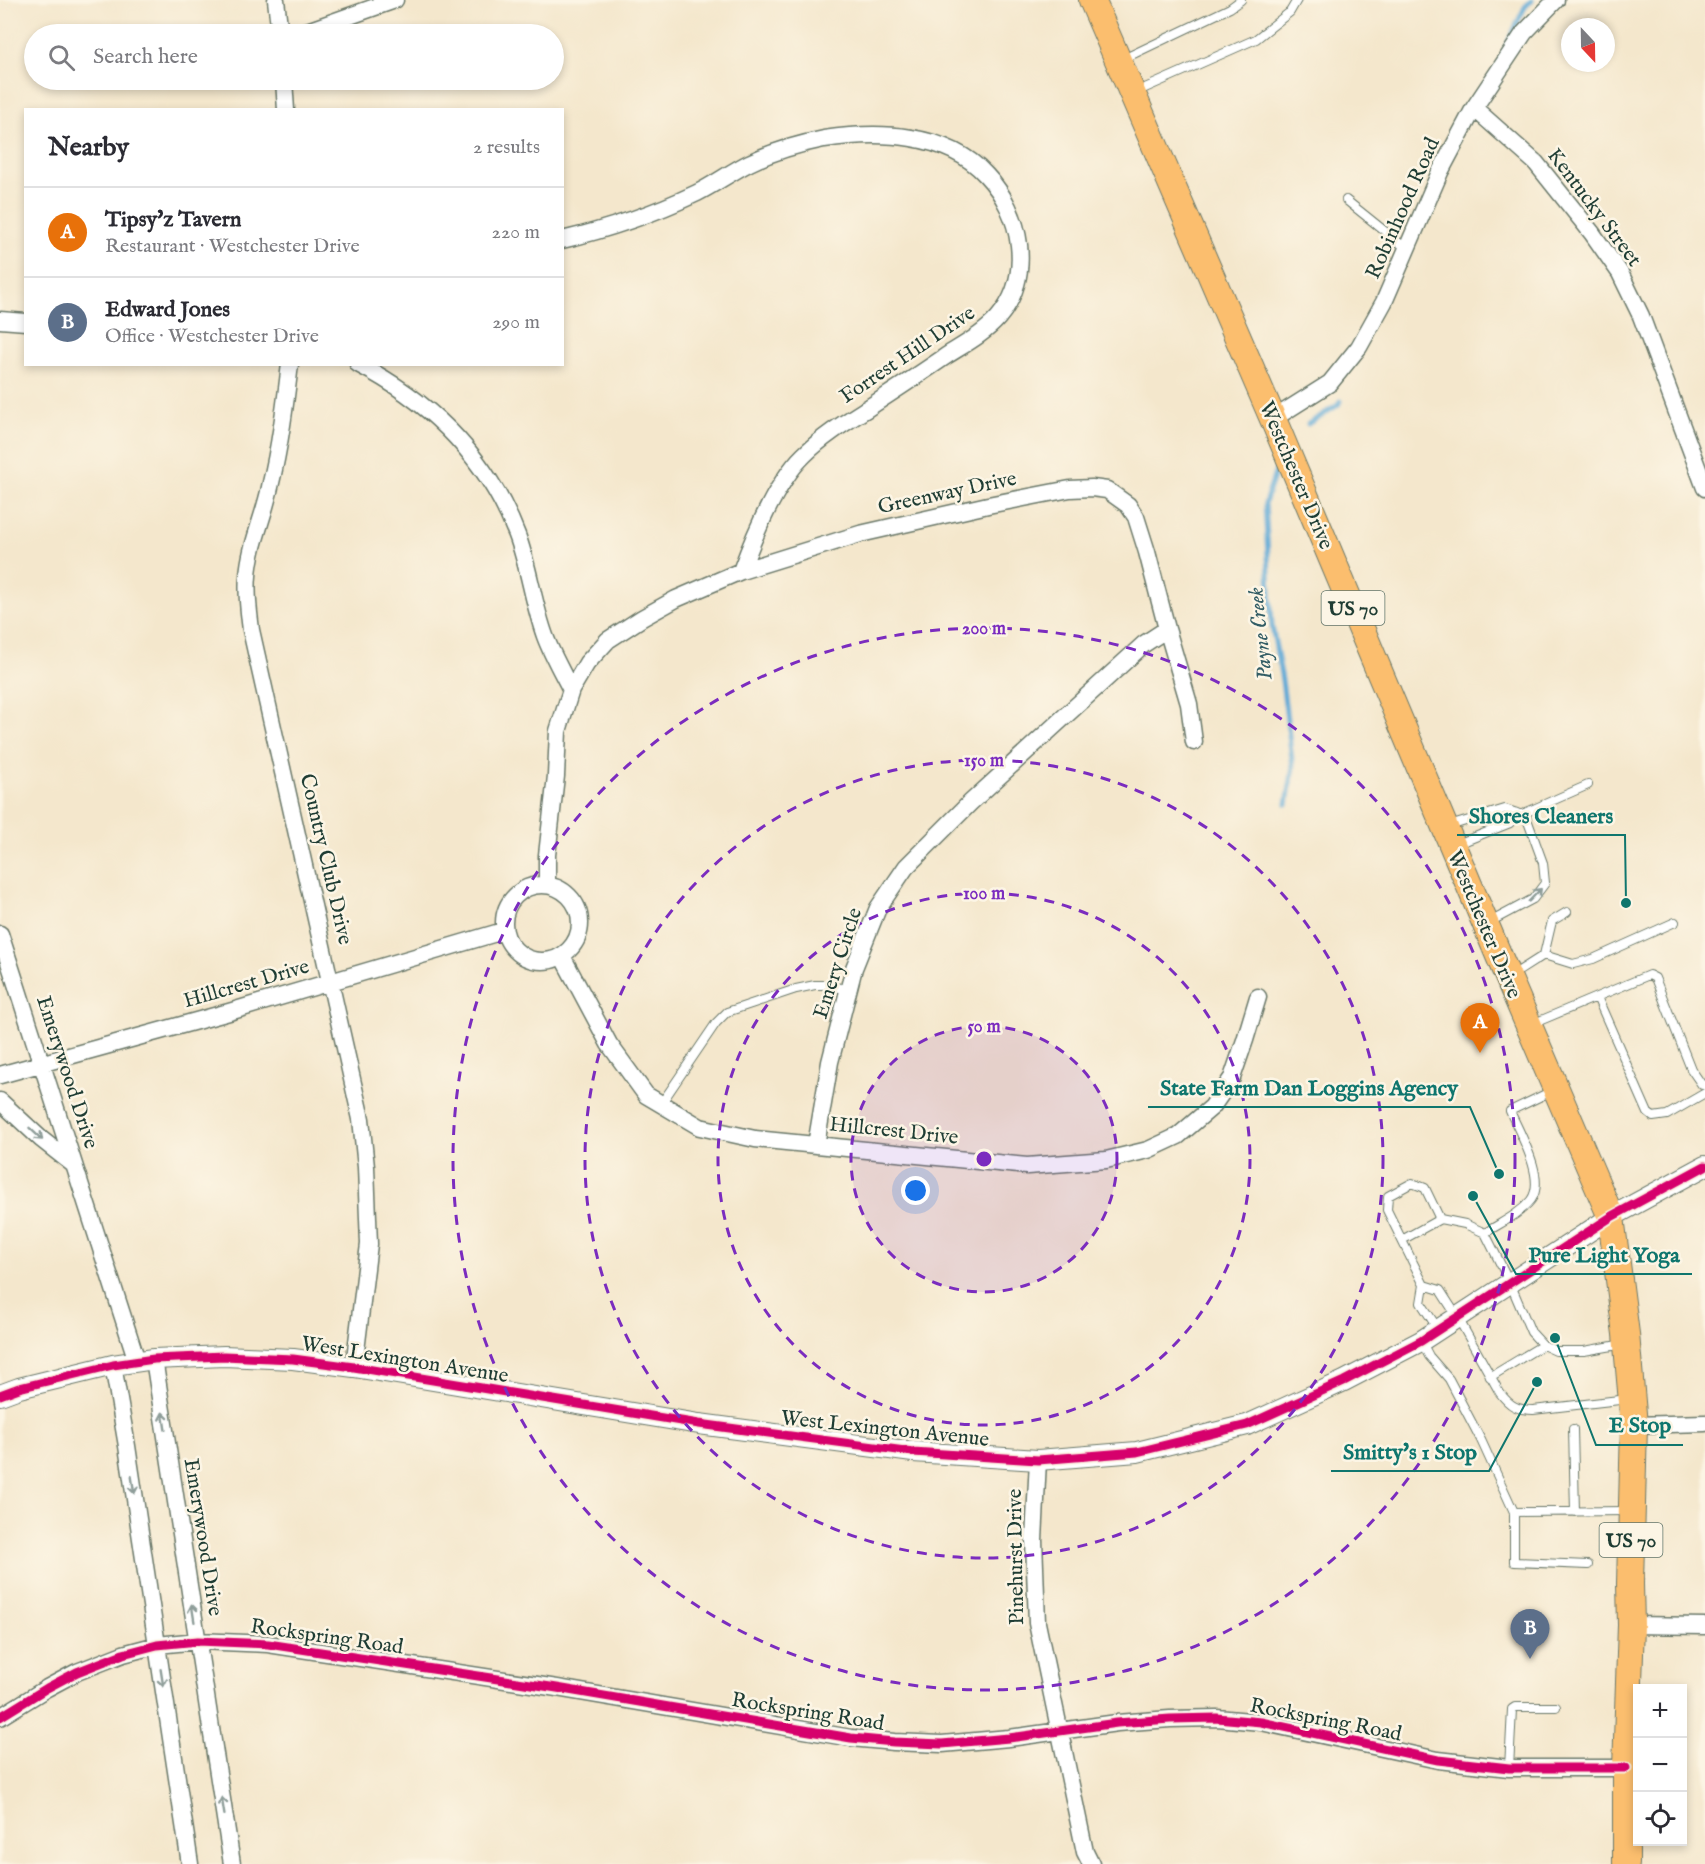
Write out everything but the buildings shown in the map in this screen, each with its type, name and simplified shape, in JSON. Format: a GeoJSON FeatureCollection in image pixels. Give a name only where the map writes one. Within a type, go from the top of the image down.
{"type":"FeatureCollection","features":[{"type":"Feature","properties":{"kind":"main road","name":"Westchester Drive"},"geometry":{"type":"LineString","coordinates":[[1092,0],[1273,419],[1485,925],[1611,1217],[1627,1344],[1634,1425],[1626,1864]]}},
{"type":"Feature","properties":{"kind":"street"},"geometry":{"type":"LineString","coordinates":[[276,0],[279,24]]}},
{"type":"Feature","properties":{"kind":"street"},"geometry":{"type":"LineString","coordinates":[[327,24],[395,0]]}},
{"type":"Feature","properties":{"kind":"street","name":"Robinhood Road"},"geometry":{"type":"LineString","coordinates":[[1273,419],[1330,382],[1359,347],[1384,302],[1440,172],[1474,108],[1524,33],[1556,0]]}},
{"type":"Feature","properties":{"kind":"street"},"geometry":{"type":"LineString","coordinates":[[285,90],[286,108]]}},
{"type":"Feature","properties":{"kind":"street","name":"Kentucky Street"},"geometry":{"type":"LineString","coordinates":[[1474,108],[1536,163],[1592,233],[1620,273],[1641,316],[1705,488]]}},
{"type":"Feature","properties":{"kind":"street","name":"Forrest Hill Drive"},"geometry":{"type":"LineString","coordinates":[[564,239],[616,225],[668,205],[777,152],[820,140],[849,136],[910,137],[950,148],[970,160],[986,174],[1012,213],[1019,240],[1020,264],[1016,286],[997,319],[976,337],[836,429],[803,455],[779,488],[752,542],[741,571]]}},
{"type":"Feature","properties":{"kind":"street"},"geometry":{"type":"LineString","coordinates":[[0,320],[24,322]]}},
{"type":"Feature","properties":{"kind":"street","name":"Country Club Drive"},"geometry":{"type":"LineString","coordinates":[[290,366],[284,423],[270,489],[250,558],[247,577],[248,606],[251,630],[361,1119],[366,1167],[369,1244],[354,1367]]}},
{"type":"Feature","properties":{"kind":"street"},"geometry":{"type":"LineString","coordinates":[[361,366],[415,400],[444,423],[483,469],[503,503],[517,536],[545,636],[572,690]]}},
{"type":"Feature","properties":{"kind":"street","name":"Greenway Drive"},"geometry":{"type":"LineString","coordinates":[[547,884],[547,855],[556,776],[558,731],[572,690],[587,663],[608,640],[676,599],[741,571],[860,534],[988,505],[1070,489],[1092,488],[1107,490],[1128,505],[1136,517],[1189,704],[1194,742]]}},
{"type":"Feature","properties":{"kind":"street","name":"Emery Circle"},"geometry":{"type":"LineString","coordinates":[[816,1145],[830,1062],[854,968],[878,908],[906,867],[970,803],[1144,644],[1167,629]]}},
{"type":"Feature","properties":{"kind":"street"},"geometry":{"type":"LineString","coordinates":[[547,884],[560,889],[578,908],[579,935],[562,956],[538,962],[516,952],[508,942],[503,918],[506,907],[523,889],[547,884]]}},
{"type":"Feature","properties":{"kind":"street","name":"Hillcrest Drive"},"geometry":{"type":"LineString","coordinates":[[0,1075],[504,931]]}},
{"type":"Feature","properties":{"kind":"street","name":"Emerywood Drive"},"geometry":{"type":"LineString","coordinates":[[0,934],[74,1165],[146,1360],[198,1641],[232,1864]]}},
{"type":"Feature","properties":{"kind":"street"},"geometry":{"type":"LineString","coordinates":[[0,977],[6,952]]}},
{"type":"Feature","properties":{"kind":"street","name":"Hillcrest Drive"},"geometry":{"type":"LineString","coordinates":[[562,956],[609,1044],[646,1095],[700,1127],[755,1139],[1027,1166],[1106,1160],[1148,1150],[1178,1136],[1212,1107],[1232,1078],[1258,997]]}},
{"type":"Feature","properties":{"kind":"street"},"geometry":{"type":"LineString","coordinates":[[0,1101],[41,1139],[74,1165]]}},
{"type":"Feature","properties":{"kind":"street","name":"West Lexington Avenue"},"geometry":{"type":"LineString","coordinates":[[0,1395],[19,1388],[113,1365],[146,1360],[224,1356],[292,1359],[354,1367],[699,1424],[913,1452],[1038,1460],[1137,1452],[1247,1425],[1344,1381],[1420,1341],[1611,1217],[1705,1166]]}},
{"type":"Feature","properties":{"kind":"street"},"geometry":{"type":"LineString","coordinates":[[113,1365],[190,1864]]}},
{"type":"Feature","properties":{"kind":"street"},"geometry":{"type":"LineString","coordinates":[[1634,1425],[1705,1423]]}},
{"type":"Feature","properties":{"kind":"street","name":"Pinehurst Drive"},"geometry":{"type":"LineString","coordinates":[[1038,1460],[1034,1540],[1036,1623],[1085,1852],[1091,1864]]}},
{"type":"Feature","properties":{"kind":"street"},"geometry":{"type":"LineString","coordinates":[[1631,1625],[1705,1626]]}},
{"type":"Feature","properties":{"kind":"street","name":"Rockspring Road"},"geometry":{"type":"LineString","coordinates":[[0,1717],[46,1688],[77,1672],[123,1654],[157,1645],[198,1641],[279,1646],[556,1688],[851,1738],[894,1742],[942,1744],[1117,1723],[1217,1718],[1261,1722],[1438,1760],[1509,1768],[1626,1768]]}},
{"type":"Feature","properties":{"kind":"lane"},"geometry":{"type":"LineString","coordinates":[[1118,62],[1230,8],[1241,0]]}},
{"type":"Feature","properties":{"kind":"lane"},"geometry":{"type":"LineString","coordinates":[[1132,94],[1256,39],[1290,12],[1297,0]]}},
{"type":"Feature","properties":{"kind":"lane"},"geometry":{"type":"LineString","coordinates":[[1346,200],[1407,249]]}},
{"type":"Feature","properties":{"kind":"lane"},"geometry":{"type":"LineString","coordinates":[[1448,836],[1510,823],[1519,814],[1588,785]]}},
{"type":"Feature","properties":{"kind":"lane"},"geometry":{"type":"LineString","coordinates":[[1448,836],[1506,809],[1527,819],[1544,863],[1545,883],[1533,900],[1485,925]]}},
{"type":"Feature","properties":{"kind":"lane"},"geometry":{"type":"LineString","coordinates":[[1508,978],[1544,955],[1552,921],[1567,912]]}},
{"type":"Feature","properties":{"kind":"lane"},"geometry":{"type":"LineString","coordinates":[[1544,955],[1573,964],[1593,959],[1675,922]]}},
{"type":"Feature","properties":{"kind":"lane"},"geometry":{"type":"LineString","coordinates":[[1528,1026],[1649,975],[1655,978],[1690,1069],[1701,1085],[1705,1085]]}},
{"type":"Feature","properties":{"kind":"lane"},"geometry":{"type":"LineString","coordinates":[[661,1104],[716,1023],[727,1012],[814,985],[849,990]]}},
{"type":"Feature","properties":{"kind":"lane"},"geometry":{"type":"LineString","coordinates":[[1597,997],[1648,1113],[1653,1117],[1667,1115],[1705,1093]]}},
{"type":"Feature","properties":{"kind":"lane"},"geometry":{"type":"LineString","coordinates":[[1485,1233],[1517,1213],[1532,1198],[1536,1180],[1532,1163],[1510,1111],[1556,1089]]}},
{"type":"Feature","properties":{"kind":"lane"},"geometry":{"type":"LineString","coordinates":[[1438,1330],[1421,1303],[1424,1285],[1387,1210],[1388,1196],[1412,1183],[1425,1188],[1440,1219]]}},
{"type":"Feature","properties":{"kind":"lane"},"geometry":{"type":"LineString","coordinates":[[1402,1240],[1440,1219],[1466,1224],[1485,1233],[1531,1332],[1543,1345],[1556,1351],[1584,1351],[1627,1344]]}},
{"type":"Feature","properties":{"kind":"lane"},"geometry":{"type":"LineString","coordinates":[[1424,1285],[1440,1290],[1490,1377],[1509,1404],[1519,1410],[1631,1398]]}},
{"type":"Feature","properties":{"kind":"lane"},"geometry":{"type":"LineString","coordinates":[[1420,1341],[1429,1356],[1449,1379],[1481,1440],[1514,1512],[1514,1562],[1588,1565]]}},
{"type":"Feature","properties":{"kind":"lane"},"geometry":{"type":"LineString","coordinates":[[1490,1377],[1543,1345]]}},
{"type":"Feature","properties":{"kind":"lane"},"geometry":{"type":"LineString","coordinates":[[1573,1429],[1575,1512]]}},
{"type":"Feature","properties":{"kind":"lane"},"geometry":{"type":"LineString","coordinates":[[1514,1512],[1632,1511]]}},
{"type":"Feature","properties":{"kind":"lane"},"geometry":{"type":"LineString","coordinates":[[1509,1768],[1512,1709],[1515,1707],[1556,1707]]}},
{"type":"Feature","properties":{"kind":"waterway","name":"Payne Creek"},"geometry":{"type":"LineString","coordinates":[[1505,48],[1525,7],[1532,0]]}},
{"type":"Feature","properties":{"kind":"waterway","name":"Payne Creek"},"geometry":{"type":"LineString","coordinates":[[1308,424],[1338,405],[1340,401]]}},
{"type":"Feature","properties":{"kind":"waterway","name":"Payne Creek"},"geometry":{"type":"LineString","coordinates":[[1279,461],[1265,503],[1272,626],[1282,680],[1293,767],[1287,804]]}},
{"type":"Feature","properties":{"kind":"cycle path"},"geometry":{"type":"LineString","coordinates":[[0,1395],[19,1388],[113,1365],[154,1359],[224,1356],[293,1359],[699,1424],[913,1452],[1038,1460],[1137,1452],[1247,1425],[1344,1381],[1421,1341],[1611,1217],[1705,1166]]}},
{"type":"Feature","properties":{"kind":"cycle path"},"geometry":{"type":"LineString","coordinates":[[0,1717],[77,1672],[123,1654],[157,1645],[198,1641],[268,1644],[557,1688],[851,1738],[894,1742],[942,1744],[1009,1738],[1117,1723],[1217,1718],[1261,1722],[1438,1760],[1509,1768],[1626,1768]]}},
{"type":"Feature","properties":{"kind":"place","name":"Shores Cleaners"},"geometry":{"type":"Point","coordinates":[1626,903]}},
{"type":"Feature","properties":{"kind":"place","name":"Tipsy'z Tavern"},"geometry":{"type":"Point","coordinates":[1480,1053]}},
{"type":"Feature","properties":{"kind":"place","name":"State Farm Dan Loggins Agency"},"geometry":{"type":"Point","coordinates":[1499,1174]}},
{"type":"Feature","properties":{"kind":"place","name":"Pure Light Yoga"},"geometry":{"type":"Point","coordinates":[1473,1196]}},
{"type":"Feature","properties":{"kind":"place","name":"E Stop"},"geometry":{"type":"Point","coordinates":[1555,1338]}},
{"type":"Feature","properties":{"kind":"place","name":"Smitty's 1 Stop"},"geometry":{"type":"Point","coordinates":[1537,1382]}},
{"type":"Feature","properties":{"kind":"place","name":"Edward Jones"},"geometry":{"type":"Point","coordinates":[1530,1659]}}]}
